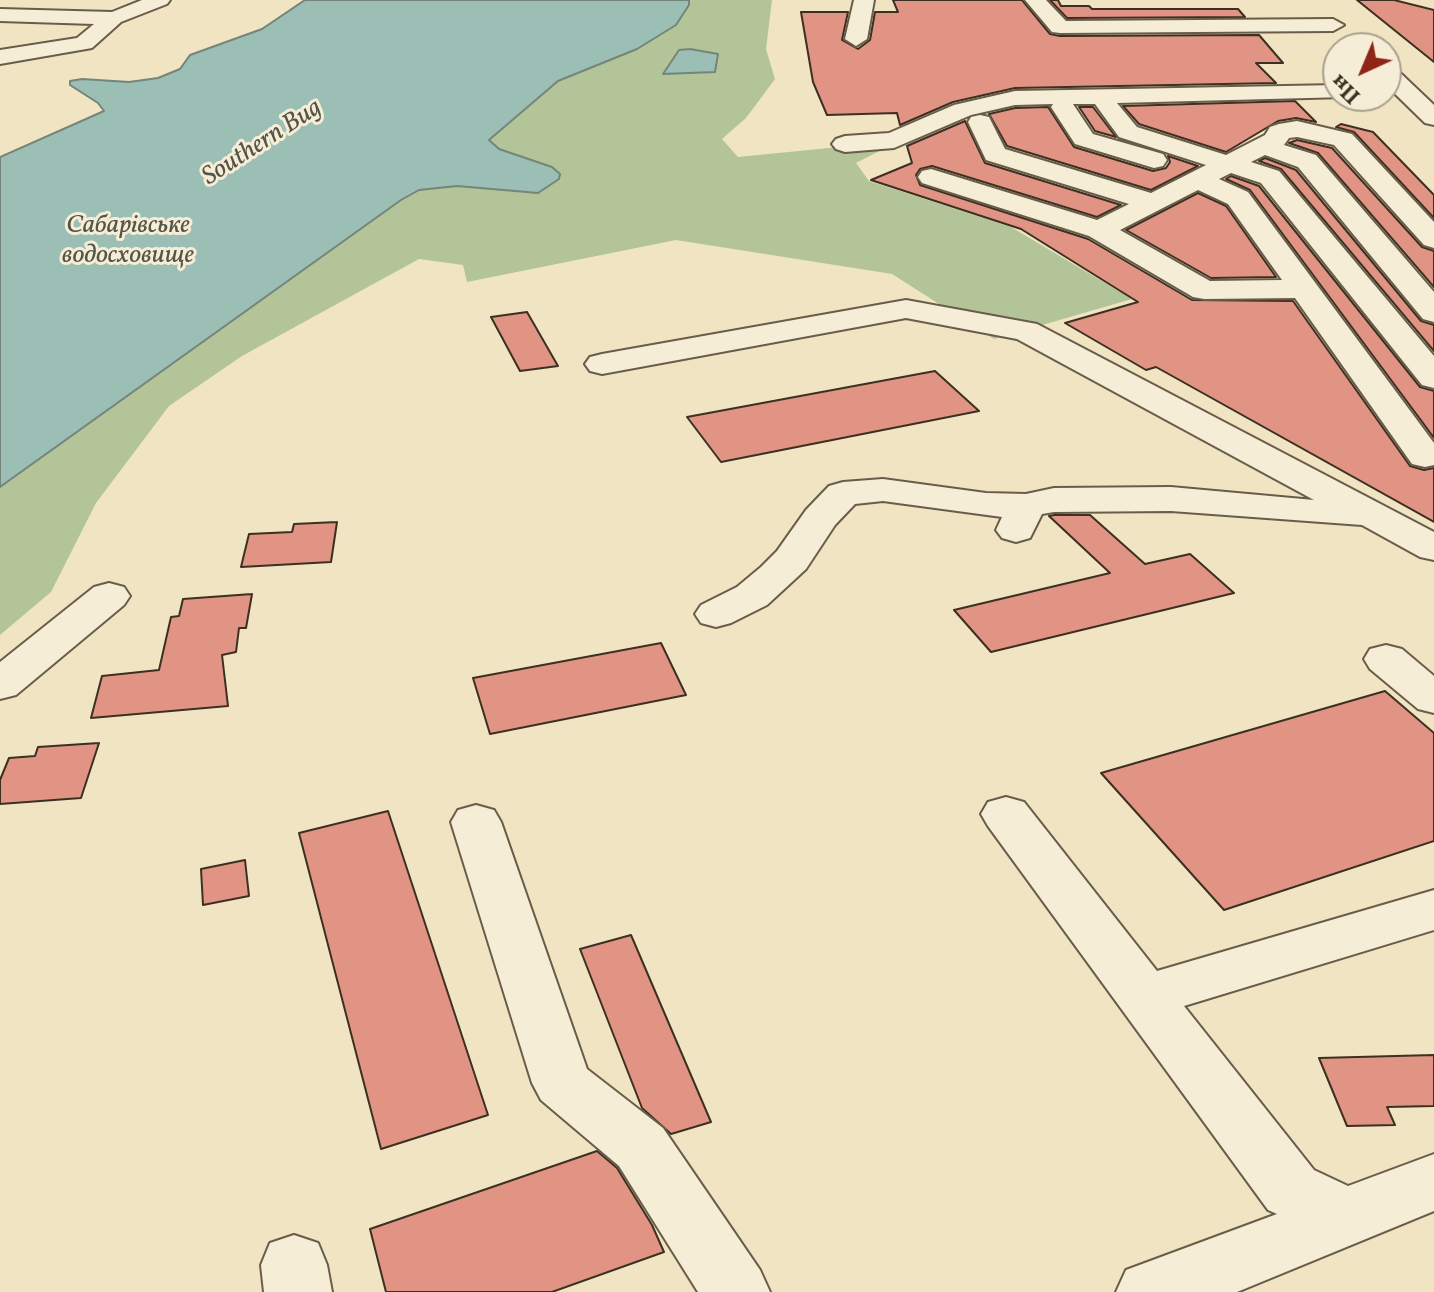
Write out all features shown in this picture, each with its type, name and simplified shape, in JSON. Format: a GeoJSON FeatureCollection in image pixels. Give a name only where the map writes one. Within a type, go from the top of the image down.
{"type":"FeatureCollection","features":[{"type":"Feature","properties":{"kind":"street"},"geometry":{"type":"LineString","coordinates":[[0,57],[84,43],[114,18],[160,0]]}},
{"type":"Feature","properties":{"kind":"street"},"geometry":{"type":"LineString","coordinates":[[856,39],[864,0]]}},
{"type":"Feature","properties":{"kind":"street"},"geometry":{"type":"LineString","coordinates":[[1035,0],[1060,27],[1333,25]]}},
{"type":"Feature","properties":{"kind":"street"},"geometry":{"type":"LineString","coordinates":[[1306,0],[1341,32]]}},
{"type":"Feature","properties":{"kind":"street"},"geometry":{"type":"LineString","coordinates":[[0,15],[114,18]]}},
{"type":"Feature","properties":{"kind":"street"},"geometry":{"type":"LineString","coordinates":[[0,41],[84,64]]}},
{"type":"Feature","properties":{"kind":"street"},"geometry":{"type":"LineString","coordinates":[[1402,85],[1434,118]]}},
{"type":"Feature","properties":{"kind":"street"},"geometry":{"type":"LineString","coordinates":[[845,144],[894,140],[963,110],[1015,98],[1322,92]]}},
{"type":"Feature","properties":{"kind":"street"},"geometry":{"type":"LineString","coordinates":[[1106,105],[1128,132],[1238,198],[1420,454]]}},
{"type":"Feature","properties":{"kind":"street"},"geometry":{"type":"LineString","coordinates":[[1154,105],[1172,126],[1307,161],[1434,312]]}},
{"type":"Feature","properties":{"kind":"street"},"geometry":{"type":"LineString","coordinates":[[1063,107],[1084,139],[1203,177]]}},
{"type":"Feature","properties":{"kind":"street"},"geometry":{"type":"LineString","coordinates":[[980,122],[995,154],[1153,202]]}},
{"type":"Feature","properties":{"kind":"street"},"geometry":{"type":"LineString","coordinates":[[1099,230],[1275,140],[1279,132],[1297,129],[1343,139],[1434,239]]}},
{"type":"Feature","properties":{"kind":"street"},"geometry":{"type":"LineString","coordinates":[[941,141],[949,161],[1125,216]]}},
{"type":"Feature","properties":{"kind":"street"},"geometry":{"type":"LineString","coordinates":[[1039,146],[1203,177],[1270,177],[1434,378]]}},
{"type":"Feature","properties":{"kind":"street"},"geometry":{"type":"LineString","coordinates":[[931,177],[1099,230],[1204,290],[1304,289]]}},
{"type":"Feature","properties":{"kind":"street"},"geometry":{"type":"LineString","coordinates":[[602,364],[906,309],[1026,331],[1434,548]]}},
{"type":"Feature","properties":{"kind":"street"},"geometry":{"type":"LineString","coordinates":[[716,614],[752,596],[776,576],[792,560],[820,518],[843,494],[883,490],[986,505],[1021,518],[1054,500],[1171,499],[1374,516]]}},
{"type":"Feature","properties":{"kind":"street"},"geometry":{"type":"LineString","coordinates":[[0,685],[109,596]]}},
{"type":"Feature","properties":{"kind":"street"},"geometry":{"type":"LineString","coordinates":[[1386,659],[1434,699]]}},
{"type":"Feature","properties":{"kind":"street"},"geometry":{"type":"LineString","coordinates":[[1006,814],[1291,1190],[1346,1216]]}},
{"type":"Feature","properties":{"kind":"street"},"geometry":{"type":"LineString","coordinates":[[476,822],[562,1083],[641,1147],[736,1292]]}},
{"type":"Feature","properties":{"kind":"street"},"geometry":{"type":"LineString","coordinates":[[1145,996],[1434,910]]}},
{"type":"Feature","properties":{"kind":"street"},"geometry":{"type":"LineString","coordinates":[[1150,1292],[1203,1285],[1346,1216],[1434,1182]]}},
{"type":"Feature","properties":{"kind":"green space"},"geometry":{"type":"Polygon","coordinates":[[[689,0],[772,0],[766,49],[775,79],[746,118],[722,139],[738,157],[899,141],[856,163],[869,181],[1011,227],[1132,299],[994,339],[892,274],[676,240],[467,282],[463,265],[419,259],[242,356],[169,406],[96,503],[51,592],[0,635],[0,487],[419,190],[457,186],[538,193],[559,179],[560,174],[552,167],[499,149],[488,141],[558,81],[637,49],[689,5],[689,0]]]}},
{"type":"Feature","properties":{"kind":"water","name":"Сабарівське водосховище"},"geometry":{"type":"Polygon","coordinates":[[[305,0],[689,0],[689,5],[676,25],[637,49],[558,81],[489,140],[499,149],[552,167],[560,174],[559,179],[538,193],[457,186],[419,190],[0,487],[0,157],[104,111],[98,103],[70,85],[70,81],[129,82],[158,78],[180,69],[190,55],[262,29],[305,0]]]}},
{"type":"Feature","properties":{"kind":"water"},"geometry":{"type":"Polygon","coordinates":[[[679,50],[718,54],[715,72],[663,74],[679,50]]]}},
{"type":"Feature","properties":{"kind":"building"},"geometry":{"type":"Polygon","coordinates":[[[893,0],[1022,0],[1050,34],[1060,36],[1259,35],[1283,63],[1256,63],[1276,83],[1015,88],[953,102],[900,125],[897,113],[827,115],[813,82],[801,12],[848,12],[842,40],[858,49],[870,40],[875,12],[898,12],[893,0]]]}},
{"type":"Feature","properties":{"kind":"building"},"geometry":{"type":"Polygon","coordinates":[[[1050,0],[1058,0],[1061,6],[1089,6],[1092,9],[1238,9],[1245,17],[1067,18],[1050,0]]]}},
{"type":"Feature","properties":{"kind":"building"},"geometry":{"type":"Polygon","coordinates":[[[1357,0],[1394,0],[1434,10],[1434,62],[1402,36],[1402,32],[1397,32],[1357,0]]]}},
{"type":"Feature","properties":{"kind":"building"},"geometry":{"type":"Polygon","coordinates":[[[1295,101],[1316,122],[1296,118],[1278,121],[1226,152],[1139,124],[1123,106],[1295,101]]]}},
{"type":"Feature","properties":{"kind":"building"},"geometry":{"type":"Polygon","coordinates":[[[1048,107],[1074,147],[1153,171],[1166,168],[1170,162],[1168,156],[1198,166],[1151,190],[1007,146],[989,114],[1015,108],[1048,107]]]}},
{"type":"Feature","properties":{"kind":"building"},"geometry":{"type":"Polygon","coordinates":[[[1079,107],[1093,107],[1116,137],[1095,131],[1079,107]]]}},
{"type":"Feature","properties":{"kind":"building"},"geometry":{"type":"Polygon","coordinates":[[[965,121],[985,163],[1121,205],[1097,217],[932,166],[920,169],[916,175],[920,185],[1088,239],[1192,300],[1293,301],[1410,466],[1424,470],[1434,468],[1434,522],[1156,367],[1146,370],[1065,323],[1138,302],[1021,229],[871,180],[912,163],[907,146],[965,121]]]}},
{"type":"Feature","properties":{"kind":"building"},"geometry":{"type":"Polygon","coordinates":[[[1341,124],[1373,132],[1434,195],[1434,218],[1354,132],[1336,127],[1341,124]]]}},
{"type":"Feature","properties":{"kind":"building"},"geometry":{"type":"Polygon","coordinates":[[[1297,140],[1332,148],[1422,247],[1434,251],[1434,287],[1318,153],[1289,143],[1297,140]]]}},
{"type":"Feature","properties":{"kind":"building"},"geometry":{"type":"Polygon","coordinates":[[[1265,158],[1296,170],[1421,321],[1434,325],[1434,351],[1281,169],[1259,161],[1265,158]]]}},
{"type":"Feature","properties":{"kind":"building"},"geometry":{"type":"Polygon","coordinates":[[[1231,176],[1259,186],[1420,387],[1434,391],[1434,438],[1250,190],[1226,179],[1231,176]]]}},
{"type":"Feature","properties":{"kind":"building"},"geometry":{"type":"Polygon","coordinates":[[[1198,193],[1226,206],[1276,277],[1211,278],[1126,230],[1198,193]]]}},
{"type":"Feature","properties":{"kind":"building"},"geometry":{"type":"Polygon","coordinates":[[[527,312],[558,366],[520,371],[491,317],[527,312]]]}},
{"type":"Feature","properties":{"kind":"building"},"geometry":{"type":"Polygon","coordinates":[[[935,371],[979,411],[721,462],[687,417],[935,371]]]}},
{"type":"Feature","properties":{"kind":"building"},"geometry":{"type":"Polygon","coordinates":[[[1090,515],[1145,564],[1190,554],[1234,593],[991,652],[954,610],[1110,573],[1049,516],[1090,515]]]}},
{"type":"Feature","properties":{"kind":"building"},"geometry":{"type":"Polygon","coordinates":[[[337,522],[331,562],[241,567],[249,534],[292,532],[294,524],[337,522]]]}},
{"type":"Feature","properties":{"kind":"building"},"geometry":{"type":"Polygon","coordinates":[[[252,594],[246,628],[239,628],[236,652],[222,655],[228,706],[91,718],[102,676],[159,670],[171,617],[179,616],[183,599],[252,594]]]}},
{"type":"Feature","properties":{"kind":"building"},"geometry":{"type":"Polygon","coordinates":[[[661,643],[686,695],[490,734],[473,678],[661,643]]]}},
{"type":"Feature","properties":{"kind":"building"},"geometry":{"type":"Polygon","coordinates":[[[1385,691],[1434,733],[1434,841],[1224,910],[1101,773],[1385,691]]]}},
{"type":"Feature","properties":{"kind":"building"},"geometry":{"type":"Polygon","coordinates":[[[99,743],[81,798],[0,804],[0,780],[9,758],[35,756],[38,747],[99,743]]]}},
{"type":"Feature","properties":{"kind":"building"},"geometry":{"type":"Polygon","coordinates":[[[388,811],[488,1115],[381,1149],[299,833],[388,811]]]}},
{"type":"Feature","properties":{"kind":"building"},"geometry":{"type":"Polygon","coordinates":[[[245,860],[249,896],[203,905],[201,869],[245,860]]]}},
{"type":"Feature","properties":{"kind":"building"},"geometry":{"type":"Polygon","coordinates":[[[631,935],[711,1122],[671,1134],[642,1108],[580,949],[631,935]]]}},
{"type":"Feature","properties":{"kind":"building"},"geometry":{"type":"Polygon","coordinates":[[[1434,1055],[1434,1106],[1387,1107],[1395,1125],[1347,1126],[1319,1058],[1434,1055]]]}},
{"type":"Feature","properties":{"kind":"building"},"geometry":{"type":"Polygon","coordinates":[[[597,1151],[617,1168],[652,1225],[664,1252],[552,1292],[386,1292],[370,1229],[597,1151]]]}},
{"type":"Feature","properties":{"kind":"water label","name":"Southern Bug"},"geometry":{"type":"Point","coordinates":[263,144]}}]}
